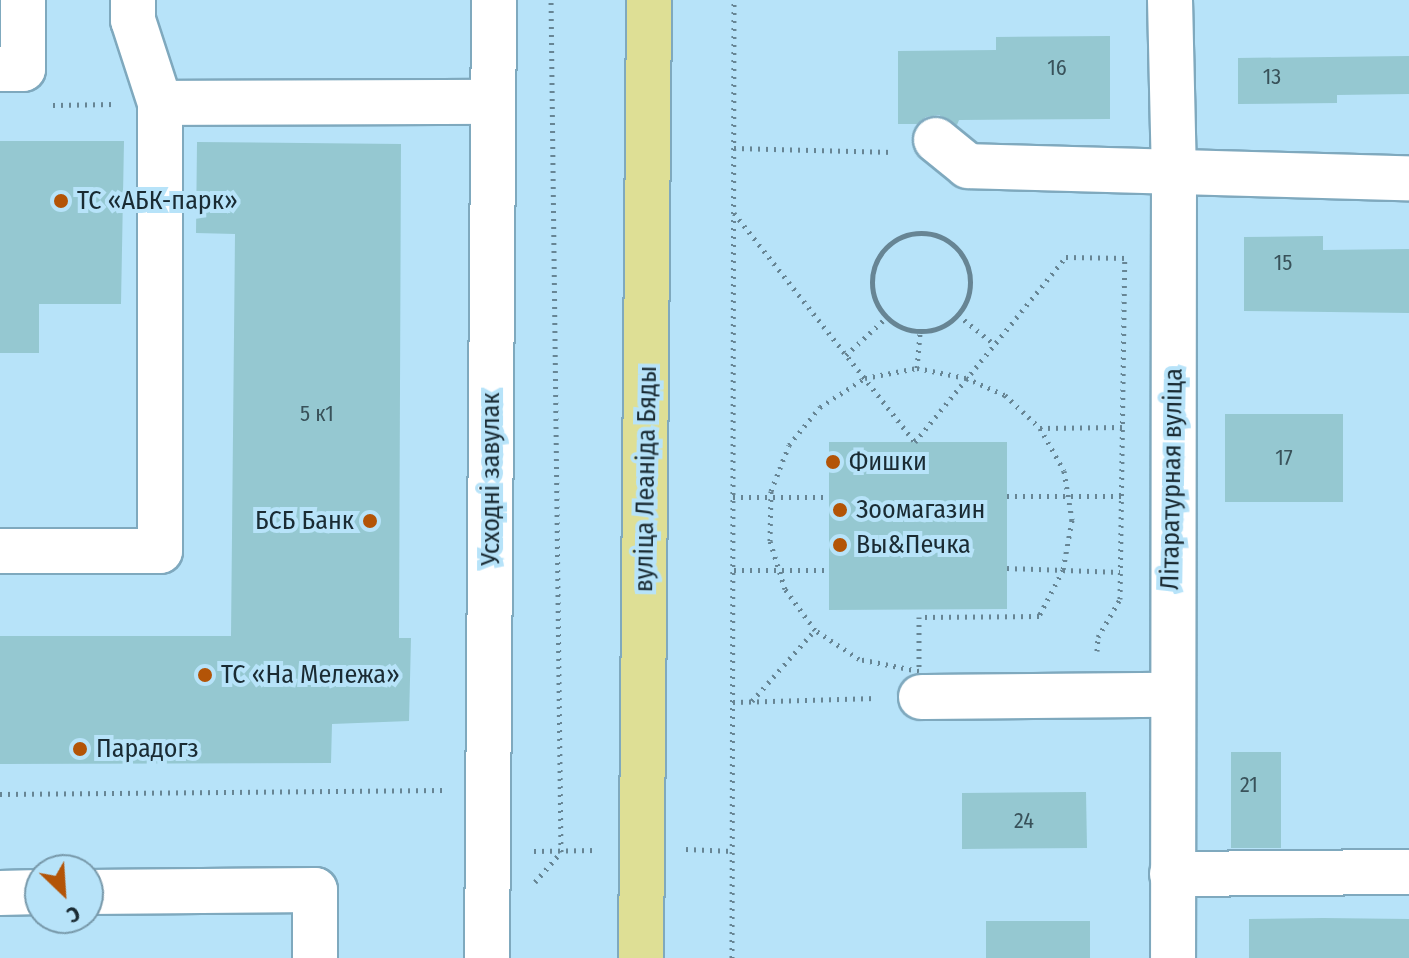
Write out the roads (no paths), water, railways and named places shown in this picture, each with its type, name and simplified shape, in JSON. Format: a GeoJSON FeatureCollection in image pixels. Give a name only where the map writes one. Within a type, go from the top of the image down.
{"type":"FeatureCollection","features":[{"type":"Feature","properties":{"kind":"main road","name":"вуліца Леаніда Бяды"},"geometry":{"type":"LineString","coordinates":[[641,958],[649,0]]}},
{"type":"Feature","properties":{"kind":"street"},"geometry":{"type":"LineString","coordinates":[[12,69],[23,0]]}},
{"type":"Feature","properties":{"kind":"street"},"geometry":{"type":"LineString","coordinates":[[0,551],[160,551],[160,103],[133,20],[133,0]]}},
{"type":"Feature","properties":{"kind":"street","name":"Усходні завулак"},"geometry":{"type":"LineString","coordinates":[[487,958],[494,0]]}},
{"type":"Feature","properties":{"kind":"street","name":"Літаратурная вуліца"},"geometry":{"type":"LineString","coordinates":[[1170,0],[1174,170],[1173,958]]}},
{"type":"Feature","properties":{"kind":"street"},"geometry":{"type":"LineString","coordinates":[[160,103],[493,102]]}},
{"type":"Feature","properties":{"kind":"street"},"geometry":{"type":"LineString","coordinates":[[944,147],[968,166],[1409,178]]}},
{"type":"Feature","properties":{"kind":"street"},"geometry":{"type":"LineString","coordinates":[[921,697],[1172,695]]}},
{"type":"Feature","properties":{"kind":"street"},"geometry":{"type":"LineString","coordinates":[[1172,874],[1409,872]]}},
{"type":"Feature","properties":{"kind":"street"},"geometry":{"type":"LineString","coordinates":[[104,892],[315,890],[315,958]]}},
{"type":"Feature","properties":{"kind":"street"},"geometry":{"type":"LineString","coordinates":[[0,893],[24,892]]}},
{"type":"Feature","properties":{"kind":"place","name":"ТС «АБК-парк»"},"geometry":{"type":"Point","coordinates":[61,201]}},
{"type":"Feature","properties":{"kind":"place","name":"Фишки"},"geometry":{"type":"Point","coordinates":[833,462]}},
{"type":"Feature","properties":{"kind":"place","name":"Зоомагазин"},"geometry":{"type":"Point","coordinates":[840,510]}},
{"type":"Feature","properties":{"kind":"place","name":"БСБ Банк"},"geometry":{"type":"Point","coordinates":[370,521]}},
{"type":"Feature","properties":{"kind":"place","name":"Вы&Печка"},"geometry":{"type":"Point","coordinates":[840,545]}},
{"type":"Feature","properties":{"kind":"place","name":"ТС «На Мележа»"},"geometry":{"type":"Point","coordinates":[205,675]}},
{"type":"Feature","properties":{"kind":"place","name":"Парадогз"},"geometry":{"type":"Point","coordinates":[80,749]}}]}
